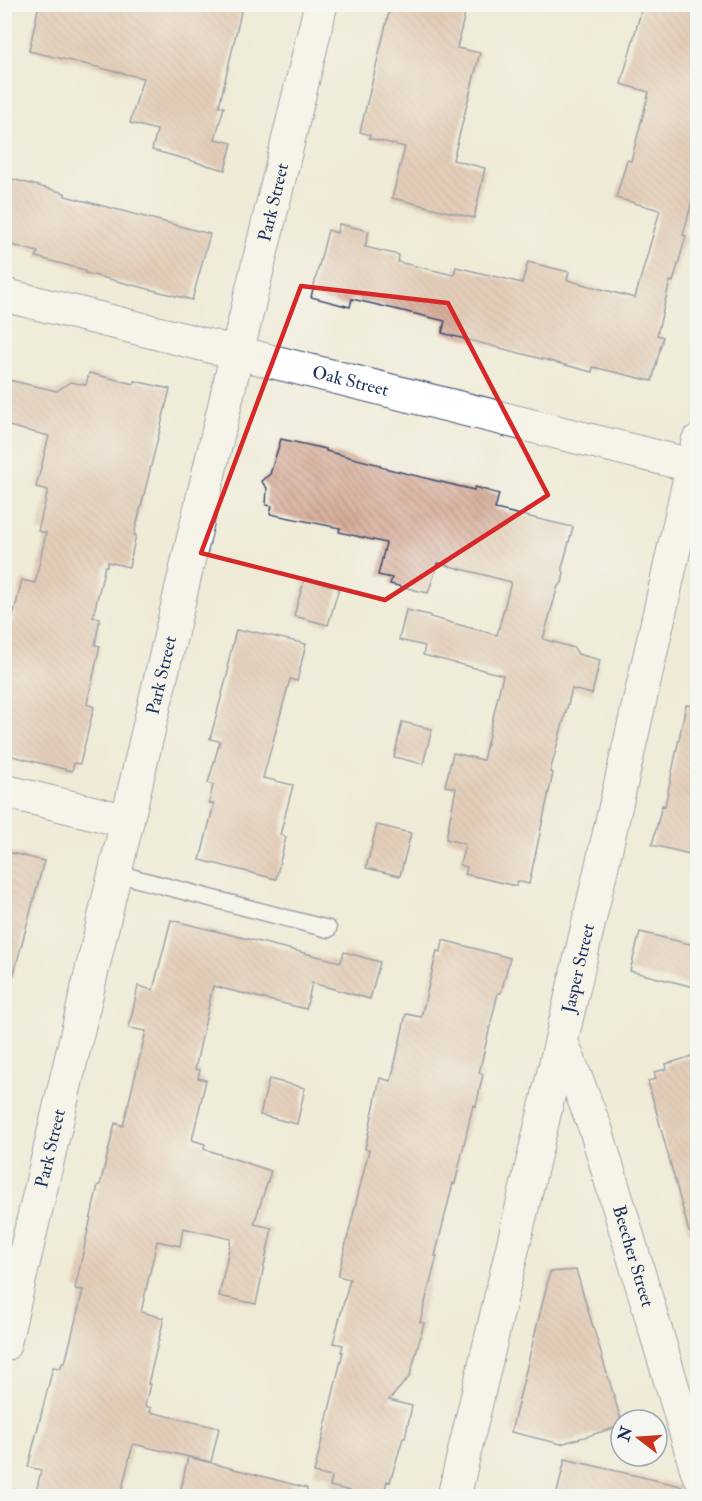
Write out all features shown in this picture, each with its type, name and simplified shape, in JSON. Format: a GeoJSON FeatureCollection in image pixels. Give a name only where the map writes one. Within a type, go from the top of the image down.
{"type":"FeatureCollection","features":[{"type":"Feature","properties":{"kind":"street","name":"Park Street"},"geometry":{"type":"LineString","coordinates":[[4,1345],[12,1280],[115,873],[321,4]]}},
{"type":"Feature","properties":{"kind":"street","name":"Oak Street"},"geometry":{"type":"LineString","coordinates":[[4,295],[237,352],[696,458]]}},
{"type":"Feature","properties":{"kind":"street","name":"Jasper Street"},"geometry":{"type":"LineString","coordinates":[[454,1497],[562,1043],[696,458]]}},
{"type":"Feature","properties":{"kind":"street"},"geometry":{"type":"LineString","coordinates":[[4,791],[127,821]]}},
{"type":"Feature","properties":{"kind":"street","name":"Beecher Street"},"geometry":{"type":"LineString","coordinates":[[562,1043],[596,1130],[698,1473]]}},
{"type":"Feature","properties":{"kind":"lane"},"geometry":{"type":"LineString","coordinates":[[115,873],[328,929]]}},
{"type":"Feature","properties":{"kind":"highlighted area"},"geometry":{"type":"Polygon","coordinates":[[[301,286],[448,303],[548,495],[385,600],[201,553],[301,286]]]}},
{"type":"Feature","properties":{"kind":"building"},"geometry":{"type":"Polygon","coordinates":[[[39,4],[243,4],[219,106],[224,107],[215,139],[232,143],[225,170],[152,150],[157,130],[130,123],[143,78],[29,51],[39,4]]]}},
{"type":"Feature","properties":{"kind":"building"},"geometry":{"type":"Polygon","coordinates":[[[391,4],[467,4],[457,48],[480,53],[453,160],[485,168],[474,218],[392,198],[405,147],[369,138],[370,135],[360,132],[391,4]]]}},
{"type":"Feature","properties":{"kind":"building"},"geometry":{"type":"Polygon","coordinates":[[[643,4],[698,4],[698,179],[683,235],[686,236],[673,282],[670,281],[657,335],[663,337],[652,381],[593,367],[592,372],[442,333],[445,321],[352,299],[350,307],[311,297],[328,230],[337,233],[339,224],[369,231],[365,247],[399,255],[398,262],[454,275],[456,267],[522,283],[528,262],[569,272],[567,280],[635,298],[660,210],[616,198],[627,160],[631,161],[649,92],[621,84],[643,4]]]}},
{"type":"Feature","properties":{"kind":"building"},"geometry":{"type":"Polygon","coordinates":[[[4,177],[65,193],[65,196],[210,234],[192,300],[85,273],[85,270],[36,257],[38,252],[4,243],[4,177]]]}},
{"type":"Feature","properties":{"kind":"building"},"geometry":{"type":"Polygon","coordinates":[[[89,373],[134,384],[135,381],[170,389],[134,535],[136,535],[129,567],[108,562],[105,566],[93,617],[100,618],[95,645],[100,646],[87,704],[94,707],[80,764],[74,763],[72,771],[4,754],[4,624],[11,625],[22,580],[35,583],[46,533],[38,531],[48,490],[36,487],[49,436],[4,425],[4,379],[57,391],[70,382],[86,385],[89,373]]]}},
{"type":"Feature","properties":{"kind":"building"},"geometry":{"type":"Polygon","coordinates":[[[281,439],[326,449],[326,451],[380,465],[380,467],[499,494],[495,509],[573,527],[562,568],[564,573],[562,583],[558,586],[543,639],[574,648],[578,654],[600,660],[592,694],[572,689],[550,772],[553,773],[529,884],[517,881],[516,886],[465,874],[467,867],[460,865],[465,844],[446,839],[456,788],[445,786],[453,753],[483,760],[503,675],[423,655],[425,646],[399,640],[406,610],[497,635],[511,582],[438,563],[428,593],[390,584],[392,578],[378,575],[386,543],[339,532],[340,528],[270,514],[272,506],[266,505],[267,488],[261,481],[270,474],[281,439]]]}},
{"type":"Feature","properties":{"kind":"building"},"geometry":{"type":"Polygon","coordinates":[[[304,580],[339,588],[328,625],[294,616],[304,580]]]}},
{"type":"Feature","properties":{"kind":"building"},"geometry":{"type":"Polygon","coordinates":[[[236,630],[245,632],[246,630],[306,644],[297,681],[290,679],[263,778],[293,785],[280,835],[286,837],[276,879],[200,860],[214,804],[209,803],[213,785],[208,783],[220,741],[210,739],[229,668],[227,667],[236,630]]]}},
{"type":"Feature","properties":{"kind":"building"},"geometry":{"type":"Polygon","coordinates":[[[686,705],[698,706],[698,856],[652,845],[662,805],[665,806],[686,705]]]}},
{"type":"Feature","properties":{"kind":"building"},"geometry":{"type":"Polygon","coordinates":[[[402,722],[432,729],[423,764],[394,757],[402,722]]]}},
{"type":"Feature","properties":{"kind":"building"},"geometry":{"type":"Polygon","coordinates":[[[377,825],[411,833],[400,876],[366,868],[377,825]]]}},
{"type":"Feature","properties":{"kind":"building"},"geometry":{"type":"Polygon","coordinates":[[[4,851],[44,861],[13,977],[4,976],[4,851]]]}},
{"type":"Feature","properties":{"kind":"building"},"geometry":{"type":"Polygon","coordinates":[[[171,920],[341,962],[344,952],[380,962],[370,999],[312,983],[306,1009],[213,986],[195,1069],[200,1070],[198,1078],[206,1080],[192,1140],[205,1144],[204,1149],[271,1171],[254,1224],[272,1228],[256,1304],[219,1296],[231,1239],[183,1228],[180,1246],[157,1241],[141,1312],[164,1318],[145,1406],[151,1408],[150,1412],[219,1428],[211,1462],[133,1444],[120,1497],[35,1497],[41,1470],[28,1467],[53,1367],[61,1368],[62,1363],[65,1363],[83,1290],[75,1289],[98,1185],[100,1185],[115,1123],[123,1126],[146,1031],[129,1028],[138,986],[153,990],[171,920]]]}},
{"type":"Feature","properties":{"kind":"building"},"geometry":{"type":"Polygon","coordinates":[[[640,932],[698,946],[698,988],[630,971],[640,932]]]}},
{"type":"Feature","properties":{"kind":"building"},"geometry":{"type":"Polygon","coordinates":[[[443,940],[510,958],[501,993],[498,993],[479,1073],[483,1074],[476,1106],[473,1105],[455,1184],[453,1183],[435,1256],[437,1256],[420,1322],[424,1323],[410,1376],[389,1400],[412,1406],[405,1438],[403,1438],[390,1482],[387,1481],[383,1497],[373,1497],[330,1486],[332,1477],[314,1473],[343,1352],[341,1352],[343,1345],[333,1343],[350,1279],[338,1276],[369,1150],[365,1149],[380,1078],[391,1081],[406,1014],[421,1017],[437,951],[441,952],[443,940]]]}},
{"type":"Feature","properties":{"kind":"building"},"geometry":{"type":"Polygon","coordinates":[[[693,1056],[698,1072],[698,1231],[689,1232],[648,1081],[656,1079],[654,1072],[667,1069],[666,1064],[693,1056]]]}},
{"type":"Feature","properties":{"kind":"building"},"geometry":{"type":"Polygon","coordinates":[[[269,1079],[305,1088],[297,1124],[260,1115],[269,1079]]]}},
{"type":"Feature","properties":{"kind":"building"},"geometry":{"type":"Polygon","coordinates":[[[576,1270],[617,1408],[609,1408],[609,1430],[561,1444],[511,1432],[550,1272],[576,1270]]]}},
{"type":"Feature","properties":{"kind":"building"},"geometry":{"type":"Polygon","coordinates":[[[188,1457],[307,1488],[306,1497],[179,1497],[188,1457]]]}},
{"type":"Feature","properties":{"kind":"building"},"geometry":{"type":"Polygon","coordinates":[[[565,1459],[681,1486],[680,1497],[556,1497],[565,1459]]]}}]}
